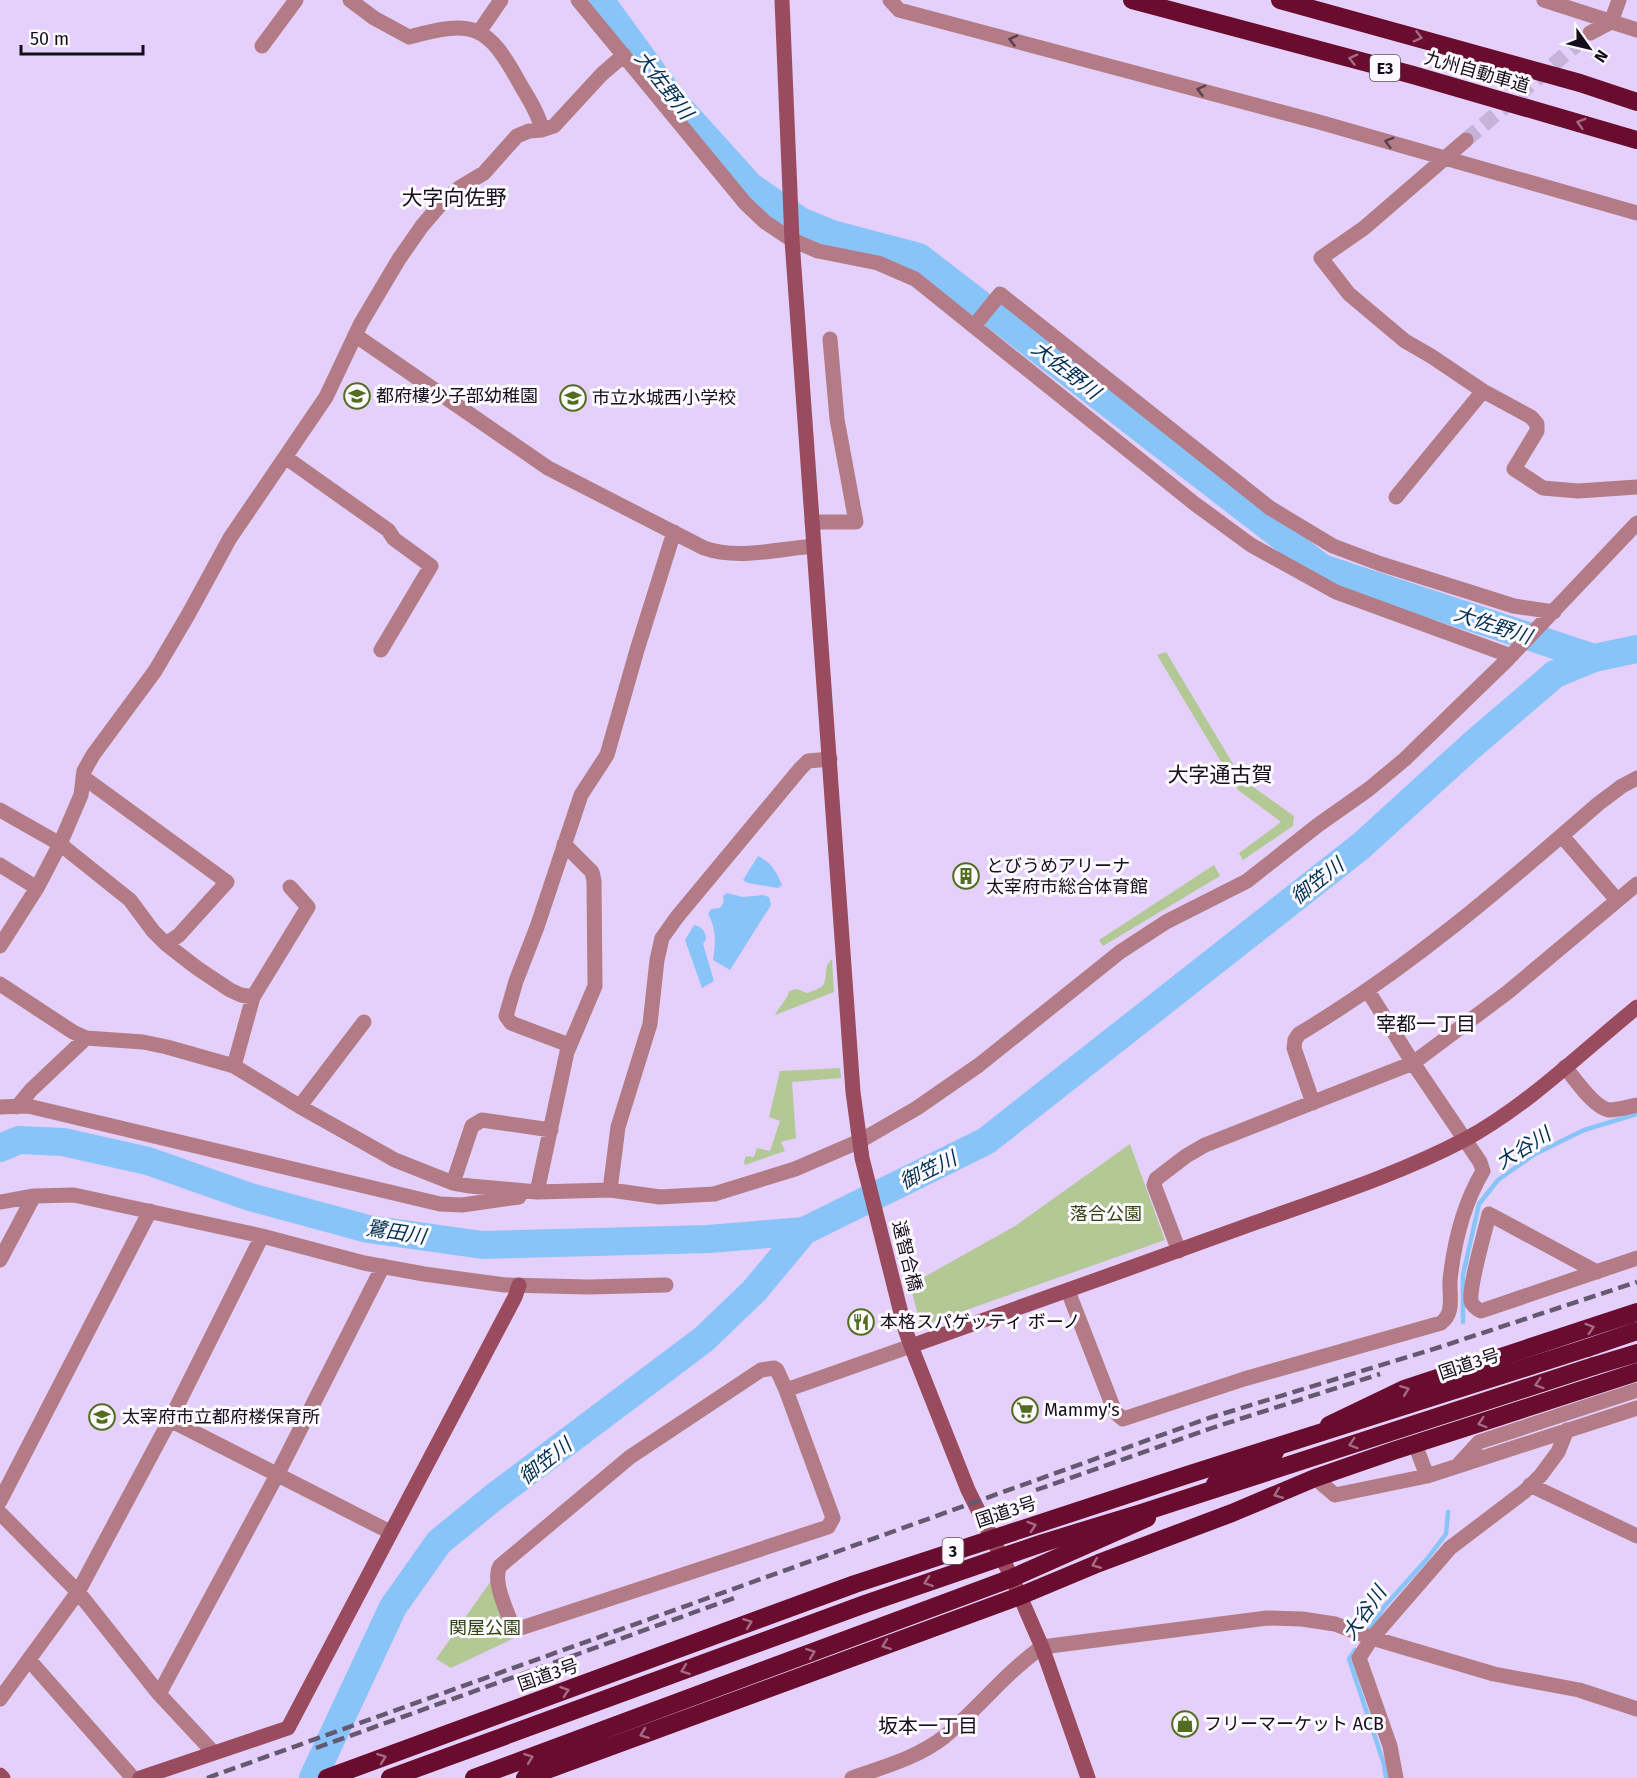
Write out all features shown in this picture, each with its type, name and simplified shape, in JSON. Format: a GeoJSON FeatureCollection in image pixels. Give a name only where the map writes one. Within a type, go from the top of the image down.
{"type":"FeatureCollection","features":[{"type":"Feature","properties":{"kind":"highway","name":"九州自動車道"},"geometry":{"type":"LineString","coordinates":[[1132,0],[1413,75],[1637,140]]}},
{"type":"Feature","properties":{"kind":"highway","name":"九州自動車道"},"geometry":{"type":"LineString","coordinates":[[1280,0],[1580,82],[1637,102]]}},
{"type":"Feature","properties":{"kind":"highway"},"geometry":{"type":"LineString","coordinates":[[474,1778],[1012,1578],[1161,1511],[1354,1412],[1404,1389],[1637,1312]]}},
{"type":"Feature","properties":{"kind":"highway","name":"国道3号"},"geometry":{"type":"LineString","coordinates":[[327,1778],[855,1584],[1637,1331]]}},
{"type":"Feature","properties":{"kind":"highway","name":"3"},"geometry":{"type":"LineString","coordinates":[[390,1778],[865,1604],[1021,1550],[1637,1353]]}},
{"type":"Feature","properties":{"kind":"highway"},"geometry":{"type":"LineString","coordinates":[[525,1778],[1020,1596],[1315,1478],[1637,1372]]}},
{"type":"Feature","properties":{"kind":"street"},"geometry":{"type":"LineString","coordinates":[[262,46],[296,0]]}},
{"type":"Feature","properties":{"kind":"street"},"geometry":{"type":"LineString","coordinates":[[350,0],[374,18],[409,37],[458,27],[479,32],[498,46],[541,122],[542,130]]}},
{"type":"Feature","properties":{"kind":"street"},"geometry":{"type":"LineString","coordinates":[[479,32],[501,0]]}},
{"type":"Feature","properties":{"kind":"street"},"geometry":{"type":"LineString","coordinates":[[578,0],[745,203],[765,222],[792,240],[818,251],[878,263],[915,279],[1196,504],[1251,545],[1297,572],[1336,592],[1513,654]]}},
{"type":"Feature","properties":{"kind":"street","name":"遠智合橋"},"geometry":{"type":"LineString","coordinates":[[783,0],[792,240],[853,1092],[862,1158],[910,1346],[968,1490],[1012,1578],[1042,1647],[1088,1778]]}},
{"type":"Feature","properties":{"kind":"street"},"geometry":{"type":"LineString","coordinates":[[890,0],[899,10],[1319,122],[1637,213]]}},
{"type":"Feature","properties":{"kind":"street"},"geometry":{"type":"LineString","coordinates":[[1544,0],[1637,30]]}},
{"type":"Feature","properties":{"kind":"street"},"geometry":{"type":"LineString","coordinates":[[1590,33],[1611,22],[1619,0]]}},
{"type":"Feature","properties":{"kind":"street"},"geometry":{"type":"LineString","coordinates":[[0,946],[37,888],[60,844],[81,795],[84,771],[93,755],[155,670],[230,538],[326,397],[355,335],[399,259],[422,226],[440,205],[484,173],[517,136],[554,126],[602,74],[624,55]]}},
{"type":"Feature","properties":{"kind":"street"},"geometry":{"type":"LineString","coordinates":[[1466,140],[1364,228],[1321,258],[1349,294],[1405,341],[1483,391],[1531,417],[1537,424],[1537,431],[1514,469],[1530,481],[1543,488],[1578,491],[1637,487]]}},
{"type":"Feature","properties":{"kind":"street"},"geometry":{"type":"LineString","coordinates":[[974,326],[1000,294],[1270,507],[1333,546],[1381,564],[1514,606],[1551,614]]}},
{"type":"Feature","properties":{"kind":"street"},"geometry":{"type":"LineString","coordinates":[[355,335],[548,468],[704,548],[718,553],[733,554],[814,546]]}},
{"type":"Feature","properties":{"kind":"street"},"geometry":{"type":"LineString","coordinates":[[812,522],[856,522],[837,419],[830,339]]}},
{"type":"Feature","properties":{"kind":"street"},"geometry":{"type":"LineString","coordinates":[[1396,497],[1483,391]]}},
{"type":"Feature","properties":{"kind":"street"},"geometry":{"type":"LineString","coordinates":[[285,457],[388,530],[394,539],[430,566],[381,650]]}},
{"type":"Feature","properties":{"kind":"street"},"geometry":{"type":"LineString","coordinates":[[0,984],[73,1032],[86,1038],[143,1042],[234,1066],[395,1160],[453,1182],[470,1186],[537,1192],[610,1191],[660,1197],[714,1194],[795,1169],[860,1141],[917,1108],[979,1065],[1119,952],[1166,922],[1247,881],[1405,759],[1513,654],[1637,523]]}},
{"type":"Feature","properties":{"kind":"street"},"geometry":{"type":"LineString","coordinates":[[569,1045],[511,1023],[506,1016],[581,795],[608,755],[637,650],[674,532]]}},
{"type":"Feature","properties":{"kind":"street"},"geometry":{"type":"LineString","coordinates":[[610,1191],[618,1127],[650,1023],[657,960],[663,938],[677,917],[800,769],[808,761],[830,759]]}},
{"type":"Feature","properties":{"kind":"street"},"geometry":{"type":"LineString","coordinates":[[83,777],[228,882],[179,935],[166,944]]}},
{"type":"Feature","properties":{"kind":"street"},"geometry":{"type":"LineString","coordinates":[[1313,1103],[1293,1048],[1299,1034],[1368,991],[1462,921],[1606,798],[1637,778]]}},
{"type":"Feature","properties":{"kind":"street"},"geometry":{"type":"LineString","coordinates":[[0,810],[60,844],[130,900],[153,931],[166,944],[230,990],[253,997]]}},
{"type":"Feature","properties":{"kind":"street"},"geometry":{"type":"LineString","coordinates":[[1562,836],[1617,900]]}},
{"type":"Feature","properties":{"kind":"street"},"geometry":{"type":"LineString","coordinates":[[537,1192],[569,1045],[595,986],[594,881],[592,872],[564,844]]}},
{"type":"Feature","properties":{"kind":"street"},"geometry":{"type":"LineString","coordinates":[[0,865],[37,888]]}},
{"type":"Feature","properties":{"kind":"street"},"geometry":{"type":"LineString","coordinates":[[1179,1251],[1154,1185],[1156,1179],[1205,1145],[1413,1063],[1508,992],[1637,884]]}},
{"type":"Feature","properties":{"kind":"street"},"geometry":{"type":"LineString","coordinates":[[234,1066],[253,997],[308,907],[290,887]]}},
{"type":"Feature","properties":{"kind":"street"},"geometry":{"type":"LineString","coordinates":[[1068,1291],[1114,1412],[1123,1419],[1244,1379],[1441,1323],[1447,1319],[1450,1313],[1450,1282],[1454,1251],[1470,1197],[1483,1171],[1480,1162],[1413,1063],[1368,991]]}},
{"type":"Feature","properties":{"kind":"street"},"geometry":{"type":"LineString","coordinates":[[786,1390],[1068,1291],[1372,1180],[1465,1139],[1492,1123],[1565,1068],[1637,1007]]}},
{"type":"Feature","properties":{"kind":"street"},"geometry":{"type":"LineString","coordinates":[[300,1106],[364,1022]]}},
{"type":"Feature","properties":{"kind":"street"},"geometry":{"type":"LineString","coordinates":[[16,1107],[86,1038]]}},
{"type":"Feature","properties":{"kind":"street"},"geometry":{"type":"LineString","coordinates":[[1565,1068],[1598,1106],[1606,1110],[1615,1110],[1637,1105]]}},
{"type":"Feature","properties":{"kind":"street"},"geometry":{"type":"LineString","coordinates":[[0,1107],[28,1106],[440,1204],[462,1205],[510,1199],[537,1192]]}},
{"type":"Feature","properties":{"kind":"street"},"geometry":{"type":"LineString","coordinates":[[453,1182],[472,1126],[476,1123],[482,1120],[550,1130]]}},
{"type":"Feature","properties":{"kind":"street"},"geometry":{"type":"LineString","coordinates":[[0,1202],[34,1196],[74,1195],[424,1274],[519,1285],[589,1287],[666,1285]]}},
{"type":"Feature","properties":{"kind":"street"},"geometry":{"type":"LineString","coordinates":[[0,1260],[34,1196]]}},
{"type":"Feature","properties":{"kind":"street"},"geometry":{"type":"LineString","coordinates":[[0,1501],[150,1211]]}},
{"type":"Feature","properties":{"kind":"street"},"geometry":{"type":"LineString","coordinates":[[1597,1272],[1490,1214],[1474,1277],[1471,1301],[1480,1311],[1597,1272],[1637,1258]]}},
{"type":"Feature","properties":{"kind":"street"},"geometry":{"type":"LineString","coordinates":[[0,1699],[30,1661],[78,1592],[170,1420],[262,1236]]}},
{"type":"Feature","properties":{"kind":"street"},"geometry":{"type":"LineString","coordinates":[[159,1694],[278,1475],[383,1266]]}},
{"type":"Feature","properties":{"kind":"street"},"geometry":{"type":"LineString","coordinates":[[140,1778],[288,1728],[515,1297],[519,1285]]}},
{"type":"Feature","properties":{"kind":"street"},"geometry":{"type":"LineString","coordinates":[[774,1368],[777,1370],[786,1390],[833,1518],[828,1527],[521,1628],[511,1623],[499,1584],[497,1571],[500,1566],[630,1457],[761,1370],[774,1368]]}},
{"type":"Feature","properties":{"kind":"street"},"geometry":{"type":"LineString","coordinates":[[1458,1466],[1479,1442],[1637,1390]]}},
{"type":"Feature","properties":{"kind":"street"},"geometry":{"type":"LineString","coordinates":[[1315,1478],[1335,1495],[1426,1476],[1637,1408]]}},
{"type":"Feature","properties":{"kind":"street"},"geometry":{"type":"LineString","coordinates":[[170,1420],[390,1532]]}},
{"type":"Feature","properties":{"kind":"street"},"geometry":{"type":"LineString","coordinates":[[1396,1778],[1390,1746],[1359,1658],[1372,1638],[1450,1548],[1541,1475],[1558,1452],[1568,1430]]}},
{"type":"Feature","properties":{"kind":"street"},"geometry":{"type":"LineString","coordinates":[[1414,1444],[1426,1476]]}},
{"type":"Feature","properties":{"kind":"street"},"geometry":{"type":"LineString","coordinates":[[1530,1485],[1637,1536]]}},
{"type":"Feature","properties":{"kind":"street"},"geometry":{"type":"LineString","coordinates":[[0,1513],[78,1592],[159,1694],[213,1752]]}},
{"type":"Feature","properties":{"kind":"street"},"geometry":{"type":"LineString","coordinates":[[852,1778],[918,1754],[944,1737],[1020,1662],[1042,1647],[1267,1617],[1335,1624],[1372,1638],[1494,1674],[1579,1690],[1637,1709]]}},
{"type":"Feature","properties":{"kind":"street"},"geometry":{"type":"LineString","coordinates":[[30,1661],[133,1778]]}},
{"type":"Feature","properties":{"kind":"green space"},"geometry":{"type":"Polygon","coordinates":[[[1166,652],[1242,779],[1294,816],[1293,826],[1243,860],[1239,853],[1281,822],[1238,790],[1157,655],[1166,652]]]}},
{"type":"Feature","properties":{"kind":"green space"},"geometry":{"type":"Polygon","coordinates":[[[1214,865],[1220,876],[1103,946],[1099,940],[1214,865]]]}},
{"type":"Feature","properties":{"kind":"green space"},"geometry":{"type":"Polygon","coordinates":[[[832,959],[834,992],[775,1015],[789,991],[797,989],[807,993],[822,986],[827,965],[832,959]]]}},
{"type":"Feature","properties":{"kind":"green space"},"geometry":{"type":"Polygon","coordinates":[[[840,1068],[841,1078],[792,1082],[796,1138],[781,1142],[785,1151],[745,1165],[746,1156],[754,1157],[757,1148],[770,1151],[780,1121],[769,1117],[780,1071],[840,1068]]]}},
{"type":"Feature","properties":{"kind":"green space","name":"落合公園"},"geometry":{"type":"Polygon","coordinates":[[[1130,1144],[1165,1240],[921,1326],[910,1285],[1015,1226],[1130,1144]]]}},
{"type":"Feature","properties":{"kind":"green space","name":"関屋公園"},"geometry":{"type":"Polygon","coordinates":[[[491,1581],[514,1638],[451,1668],[436,1659],[491,1581]]]}},
{"type":"Feature","properties":{"kind":"water"},"geometry":{"type":"Polygon","coordinates":[[[758,856],[775,872],[782,885],[778,888],[748,883],[743,880],[758,856]]]}},
{"type":"Feature","properties":{"kind":"water"},"geometry":{"type":"Polygon","coordinates":[[[727,893],[743,897],[763,895],[769,897],[771,905],[730,970],[713,960],[715,936],[708,914],[711,909],[720,908],[724,902],[723,896],[727,893]]]}},
{"type":"Feature","properties":{"kind":"water"},"geometry":{"type":"Polygon","coordinates":[[[694,925],[701,928],[705,934],[706,939],[703,944],[714,981],[702,988],[685,940],[694,925]]]}},
{"type":"Feature","properties":{"kind":"waterway","name":"大佐野川"},"geometry":{"type":"LineString","coordinates":[[600,0],[674,102],[750,186],[800,221],[832,234],[919,257],[1322,568],[1594,658]]}},
{"type":"Feature","properties":{"kind":"waterway","name":"御笠川"},"geometry":{"type":"LineString","coordinates":[[313,1778],[393,1607],[439,1542],[494,1497],[704,1339],[754,1291],[804,1231],[986,1141],[1361,846],[1471,746],[1555,674],[1594,658],[1637,649]]}},
{"type":"Feature","properties":{"kind":"waterway","name":"大谷川"},"geometry":{"type":"LineString","coordinates":[[1463,1322],[1463,1275],[1479,1204],[1498,1180],[1535,1154],[1584,1130],[1637,1114]]}},
{"type":"Feature","properties":{"kind":"waterway","name":"鷺田川"},"geometry":{"type":"LineString","coordinates":[[0,1148],[19,1140],[63,1142],[148,1161],[250,1197],[368,1229],[483,1245],[709,1239],[804,1231]]}},
{"type":"Feature","properties":{"kind":"waterway","name":"大谷川"},"geometry":{"type":"LineString","coordinates":[[1367,1633],[1384,1607],[1446,1534],[1448,1512]]}},
{"type":"Feature","properties":{"kind":"waterway","name":"大谷川"},"geometry":{"type":"LineString","coordinates":[[1355,1650],[1349,1659],[1384,1764],[1386,1778]]}},
{"type":"Feature","properties":{"kind":"tunnel"},"geometry":{"type":"LineString","coordinates":[[1466,140],[1590,33]]}},
{"type":"Feature","properties":{"kind":"railway"},"geometry":{"type":"LineString","coordinates":[[207,1778],[1209,1418],[1440,1347],[1637,1282]]}},
{"type":"Feature","properties":{"kind":"railway"},"geometry":{"type":"LineString","coordinates":[[1036,1490],[1215,1427],[1380,1374]]}},
{"type":"Feature","properties":{"kind":"railway"},"geometry":{"type":"LineString","coordinates":[[316,1748],[734,1598]]}},
{"type":"Feature","properties":{"kind":"place","name":"都府樓少子部幼稚園"},"geometry":{"type":"Point","coordinates":[357,396]}},
{"type":"Feature","properties":{"kind":"place","name":"市立水城西小学校"},"geometry":{"type":"Point","coordinates":[573,398]}},
{"type":"Feature","properties":{"kind":"place","name":"とびうめアリーナ 太宰府市総合体育館"},"geometry":{"type":"Point","coordinates":[966,876]}},
{"type":"Feature","properties":{"kind":"place","name":"本格スパゲッティ ボーノ"},"geometry":{"type":"Point","coordinates":[861,1322]}},
{"type":"Feature","properties":{"kind":"place","name":"Mammy's"},"geometry":{"type":"Point","coordinates":[1025,1410]}},
{"type":"Feature","properties":{"kind":"place","name":"太宰府市立都府楼保育所"},"geometry":{"type":"Point","coordinates":[102,1417]}},
{"type":"Feature","properties":{"kind":"place","name":"フリーマーケット ACB"},"geometry":{"type":"Point","coordinates":[1185,1724]}},
{"type":"Feature","properties":{"kind":"district","name":"大字向佐野"},"geometry":{"type":"Point","coordinates":[454,198]}},
{"type":"Feature","properties":{"kind":"district","name":"大字通古賀"},"geometry":{"type":"Point","coordinates":[1220,775]}},
{"type":"Feature","properties":{"kind":"district","name":"宰都一丁目"},"geometry":{"type":"Point","coordinates":[1426,1024]}},
{"type":"Feature","properties":{"kind":"district","name":"坂本一丁目"},"geometry":{"type":"Point","coordinates":[928,1726]}}]}
